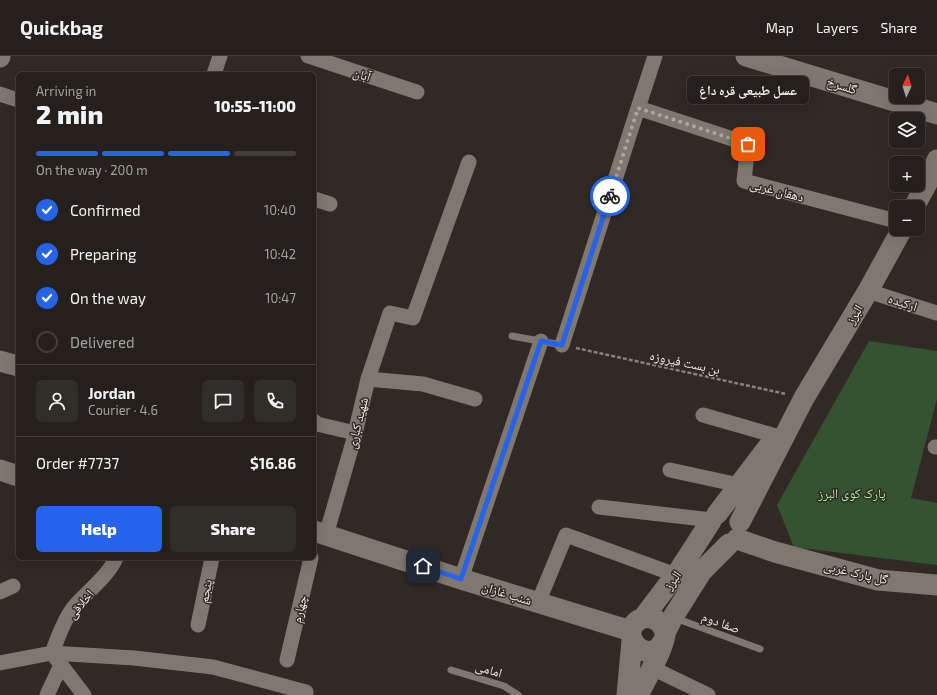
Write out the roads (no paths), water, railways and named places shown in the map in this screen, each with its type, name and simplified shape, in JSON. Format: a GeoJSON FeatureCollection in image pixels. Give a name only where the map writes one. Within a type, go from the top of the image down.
{"type":"FeatureCollection","features":[{"type":"Feature","properties":{"kind":"main road","name":"گلسرخ"},"geometry":{"type":"LineString","coordinates":[[746,56],[937,114]]}},
{"type":"Feature","properties":{"kind":"main road"},"geometry":{"type":"LineString","coordinates":[[918,200],[932,174],[937,160]]}},
{"type":"Feature","properties":{"kind":"main road","name":"البرز"},"geometry":{"type":"LineString","coordinates":[[638,695],[652,668],[667,631],[702,571],[737,534],[804,398],[868,291],[898,236]]}},
{"type":"Feature","properties":{"kind":"main road"},"geometry":{"type":"LineString","coordinates":[[0,361],[16,365]]}},
{"type":"Feature","properties":{"kind":"main road","name":"البرز"},"geometry":{"type":"LineString","coordinates":[[635,630],[676,575],[713,518],[804,398]]}},
{"type":"Feature","properties":{"kind":"main road"},"geometry":{"type":"LineString","coordinates":[[0,470],[16,475]]}},
{"type":"Feature","properties":{"kind":"main road"},"geometry":{"type":"LineString","coordinates":[[726,512],[734,515],[737,534],[720,544],[712,538],[709,530],[713,518],[726,512]]}},
{"type":"Feature","properties":{"kind":"main road","name":"گل پارک غربی"},"geometry":{"type":"LineString","coordinates":[[737,534],[775,552],[878,580],[937,585]]}},
{"type":"Feature","properties":{"kind":"main road","name":"شنب غازان"},"geometry":{"type":"LineString","coordinates":[[318,536],[538,603],[635,630]]}},
{"type":"Feature","properties":{"kind":"main road"},"geometry":{"type":"LineString","coordinates":[[627,695],[635,630],[653,618],[667,631],[656,649],[647,652],[638,648],[635,630]]}},
{"type":"Feature","properties":{"kind":"street"},"geometry":{"type":"LineString","coordinates":[[215,72],[220,56]]}},
{"type":"Feature","properties":{"kind":"street","name":"آبان"},"geometry":{"type":"LineString","coordinates":[[308,56],[417,92]]}},
{"type":"Feature","properties":{"kind":"street"},"geometry":{"type":"LineString","coordinates":[[562,345],[655,56]]}},
{"type":"Feature","properties":{"kind":"street"},"geometry":{"type":"LineString","coordinates":[[0,94],[16,99]]}},
{"type":"Feature","properties":{"kind":"street","name":"دهقان غربی"},"geometry":{"type":"LineString","coordinates":[[638,108],[748,144],[744,181],[889,219]]}},
{"type":"Feature","properties":{"kind":"street","name":"شهید کباری"},"geometry":{"type":"LineString","coordinates":[[318,536],[355,433],[368,379],[390,313],[413,318],[469,162]]}},
{"type":"Feature","properties":{"kind":"street"},"geometry":{"type":"LineString","coordinates":[[316,200],[330,204]]}},
{"type":"Feature","properties":{"kind":"street","name":"ارکیده"},"geometry":{"type":"LineString","coordinates":[[868,291],[937,313]]}},
{"type":"Feature","properties":{"kind":"street"},"geometry":{"type":"LineString","coordinates":[[461,579],[541,341]]}},
{"type":"Feature","properties":{"kind":"street"},"geometry":{"type":"LineString","coordinates":[[368,379],[424,384],[475,399]]}},
{"type":"Feature","properties":{"kind":"street"},"geometry":{"type":"LineString","coordinates":[[703,415],[776,436]]}},
{"type":"Feature","properties":{"kind":"street"},"geometry":{"type":"LineString","coordinates":[[316,423],[355,433]]}},
{"type":"Feature","properties":{"kind":"street"},"geometry":{"type":"LineString","coordinates":[[670,470],[739,485]]}},
{"type":"Feature","properties":{"kind":"street"},"geometry":{"type":"LineString","coordinates":[[599,507],[713,518]]}},
{"type":"Feature","properties":{"kind":"street"},"geometry":{"type":"LineString","coordinates":[[538,603],[566,535],[676,575]]}},
{"type":"Feature","properties":{"kind":"street","name":"اخلاقی"},"geometry":{"type":"LineString","coordinates":[[47,695],[56,659],[61,629],[73,609],[93,589],[114,564],[115,560]]}},
{"type":"Feature","properties":{"kind":"street","name":"پنجم"},"geometry":{"type":"LineString","coordinates":[[198,625],[212,560]]}},
{"type":"Feature","properties":{"kind":"street","name":"چهارم"},"geometry":{"type":"LineString","coordinates":[[287,660],[311,560]]}},
{"type":"Feature","properties":{"kind":"street"},"geometry":{"type":"LineString","coordinates":[[0,663],[56,659],[134,658],[213,667],[306,692]]}},
{"type":"Feature","properties":{"kind":"street"},"geometry":{"type":"LineString","coordinates":[[56,659],[84,695]]}},
{"type":"Feature","properties":{"kind":"street"},"geometry":{"type":"LineString","coordinates":[[652,668],[708,695]]}},
{"type":"Feature","properties":{"kind":"lane"},"geometry":{"type":"LineString","coordinates":[[512,336],[562,345]]}},
{"type":"Feature","properties":{"kind":"lane","name":"صفا دوم"},"geometry":{"type":"LineString","coordinates":[[667,631],[760,649]]}},
{"type":"Feature","properties":{"kind":"lane","name":"امامی"},"geometry":{"type":"LineString","coordinates":[[451,670],[504,686],[518,695]]}},
{"type":"Feature","properties":{"kind":"place","name":"عسل طبیعی قره داغ"},"geometry":{"type":"Point","coordinates":[748,144]}},
{"type":"Feature","properties":{"kind":"park label","name":"پارک کوی البرز"},"geometry":{"type":"Point","coordinates":[852,493]}}]}
